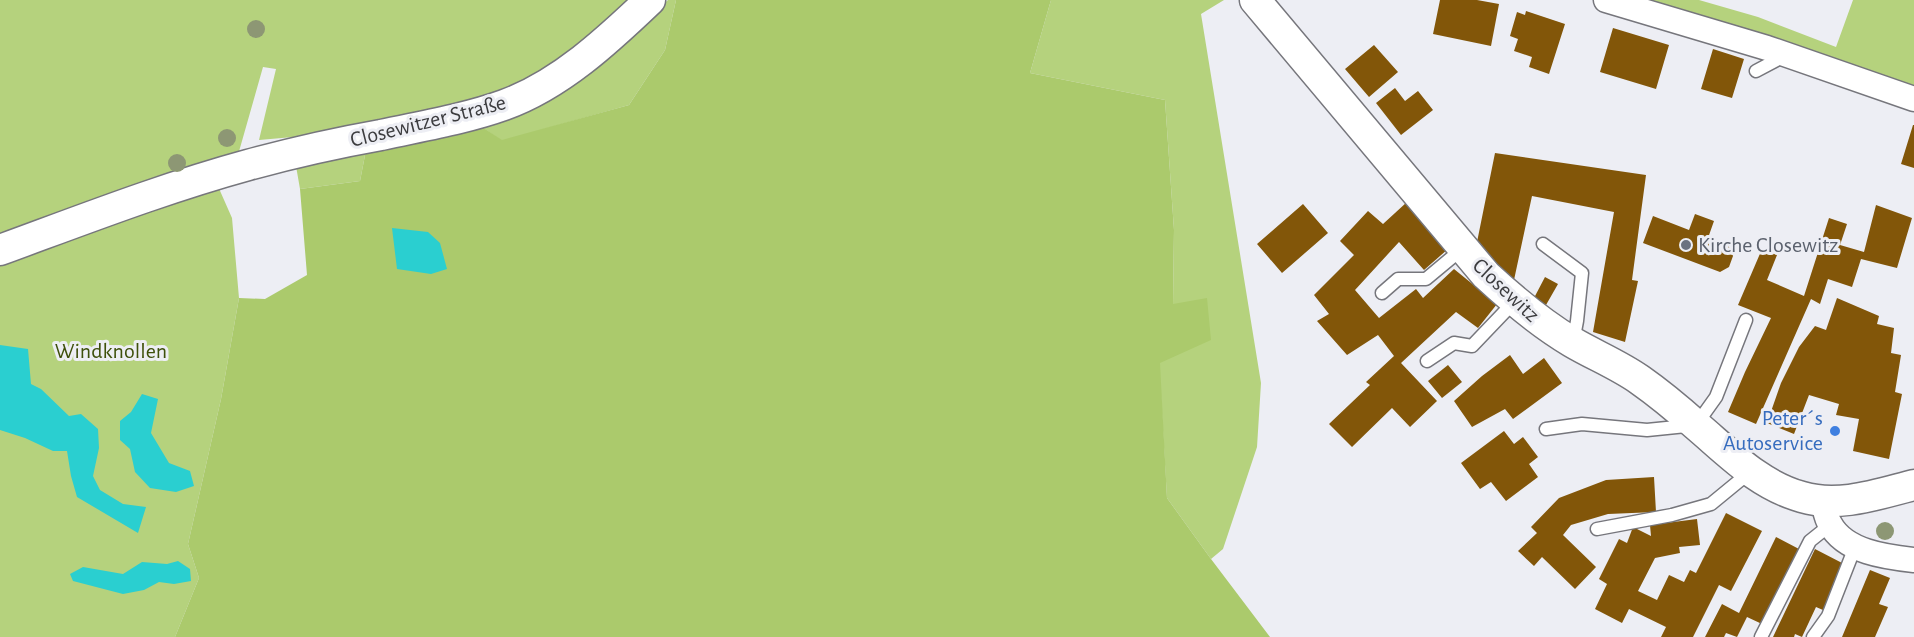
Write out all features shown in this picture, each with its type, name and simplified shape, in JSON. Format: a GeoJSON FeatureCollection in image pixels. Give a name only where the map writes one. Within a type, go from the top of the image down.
{"type":"FeatureCollection","features":[{"type":"Feature","properties":{"kind":"street","name":"Closewitzer Straße"},"geometry":{"type":"LineString","coordinates":[[0,250],[185,183],[292,153],[436,124],[505,105],[538,89],[566,71],[613,34],[650,0]]}},
{"type":"Feature","properties":{"kind":"street","name":"Closewitz"},"geometry":{"type":"LineString","coordinates":[[1255,0],[1462,249],[1515,302],[1545,326],[1639,379],[1750,472],[1777,488],[1802,497],[1826,513],[1842,537],[1856,546],[1883,556],[1914,560]]}},
{"type":"Feature","properties":{"kind":"street"},"geometry":{"type":"LineString","coordinates":[[1606,0],[1787,55],[1914,99]]}},
{"type":"Feature","properties":{"kind":"street","name":"Closewitz"},"geometry":{"type":"LineString","coordinates":[[1826,513],[1842,502],[1914,485]]}},
{"type":"Feature","properties":{"kind":"lane"},"geometry":{"type":"LineString","coordinates":[[1756,71],[1787,55]]}},
{"type":"Feature","properties":{"kind":"lane"},"geometry":{"type":"LineString","coordinates":[[1543,244],[1582,273],[1578,321],[1573,343]]}},
{"type":"Feature","properties":{"kind":"lane"},"geometry":{"type":"LineString","coordinates":[[1382,293],[1398,279],[1426,279],[1462,249]]}},
{"type":"Feature","properties":{"kind":"lane"},"geometry":{"type":"LineString","coordinates":[[1427,361],[1454,343],[1472,346],[1515,302]]}},
{"type":"Feature","properties":{"kind":"lane"},"geometry":{"type":"LineString","coordinates":[[1546,429],[1582,424],[1647,430],[1696,425],[1716,397],[1746,320]]}},
{"type":"Feature","properties":{"kind":"lane"},"geometry":{"type":"LineString","coordinates":[[1597,529],[1671,515],[1711,504],[1750,472]]}},
{"type":"Feature","properties":{"kind":"lane"},"geometry":{"type":"LineString","coordinates":[[1761,637],[1826,513]]}},
{"type":"Feature","properties":{"kind":"lane"},"geometry":{"type":"LineString","coordinates":[[1813,637],[1828,616],[1856,546]]}},
{"type":"Feature","properties":{"kind":"green space"},"geometry":{"type":"Polygon","coordinates":[[[0,0],[634,0],[561,61],[502,94],[316,135],[259,140],[276,69],[263,67],[238,155],[0,236],[0,0]]]}},
{"type":"Feature","properties":{"kind":"green space"},"geometry":{"type":"Polygon","coordinates":[[[668,0],[676,0],[665,50],[629,105],[502,141],[479,125],[621,44],[668,0]]]}},
{"type":"Feature","properties":{"kind":"green space"},"geometry":{"type":"Polygon","coordinates":[[[676,0],[1051,0],[1030,73],[1165,100],[1174,230],[1173,304],[1207,298],[1211,340],[1160,363],[1167,498],[1270,637],[175,637],[199,578],[188,544],[221,399],[239,298],[265,299],[307,275],[300,189],[360,181],[366,150],[479,125],[502,140],[629,105],[665,50],[676,0]]]}},
{"type":"Feature","properties":{"kind":"green space"},"geometry":{"type":"Polygon","coordinates":[[[1051,0],[1224,0],[1201,14],[1261,383],[1257,447],[1223,549],[1211,559],[1167,498],[1159,362],[1173,304],[1174,230],[1165,100],[1030,73],[1051,0]]]}},
{"type":"Feature","properties":{"kind":"green space"},"geometry":{"type":"Polygon","coordinates":[[[1627,0],[1699,0],[1758,17],[1836,47],[1853,0],[1914,0],[1914,88],[1627,0]]]}},
{"type":"Feature","properties":{"kind":"green space"},"geometry":{"type":"Polygon","coordinates":[[[366,150],[360,181],[300,189],[296,166],[366,150]]]}},
{"type":"Feature","properties":{"kind":"green space","name":"Windknollen"},"geometry":{"type":"Polygon","coordinates":[[[217,184],[232,218],[239,298],[221,399],[188,544],[199,578],[175,637],[0,637],[0,263],[217,184]]]}},
{"type":"Feature","properties":{"kind":"water"},"geometry":{"type":"Polygon","coordinates":[[[392,228],[428,232],[440,243],[447,269],[431,274],[397,269],[392,228]]]}},
{"type":"Feature","properties":{"kind":"water"},"geometry":{"type":"Polygon","coordinates":[[[0,345],[28,349],[31,384],[41,389],[69,416],[81,414],[98,429],[99,448],[93,476],[100,490],[123,504],[146,507],[138,533],[77,497],[67,451],[53,451],[0,430],[0,345]]]}},
{"type":"Feature","properties":{"kind":"water"},"geometry":{"type":"Polygon","coordinates":[[[142,394],[158,399],[151,433],[169,463],[190,471],[194,486],[176,492],[150,488],[135,472],[130,449],[120,440],[120,421],[131,412],[142,394]]]}},
{"type":"Feature","properties":{"kind":"water"},"geometry":{"type":"Polygon","coordinates":[[[178,561],[190,569],[191,581],[174,584],[159,582],[144,590],[123,594],[73,581],[70,574],[83,567],[123,574],[142,562],[167,564],[178,561]]]}},
{"type":"Feature","properties":{"kind":"building"},"geometry":{"type":"Polygon","coordinates":[[[1440,0],[1477,0],[1499,4],[1491,46],[1433,34],[1440,0]]]}},
{"type":"Feature","properties":{"kind":"building"},"geometry":{"type":"Polygon","coordinates":[[[1526,11],[1565,24],[1549,74],[1529,67],[1532,57],[1514,51],[1518,39],[1510,36],[1517,12],[1525,15],[1526,11]]]}},
{"type":"Feature","properties":{"kind":"building"},"geometry":{"type":"Polygon","coordinates":[[[1613,28],[1669,45],[1656,89],[1600,72],[1613,28]]]}},
{"type":"Feature","properties":{"kind":"building"},"geometry":{"type":"Polygon","coordinates":[[[1374,45],[1398,72],[1369,97],[1345,69],[1374,45]]]}},
{"type":"Feature","properties":{"kind":"building"},"geometry":{"type":"Polygon","coordinates":[[[1713,49],[1744,59],[1732,98],[1701,89],[1713,49]]]}},
{"type":"Feature","properties":{"kind":"building"},"geometry":{"type":"Polygon","coordinates":[[[1395,88],[1405,101],[1418,91],[1433,110],[1401,135],[1376,103],[1395,88]]]}},
{"type":"Feature","properties":{"kind":"building"},"geometry":{"type":"Polygon","coordinates":[[[1914,125],[1914,168],[1901,164],[1914,125]]]}},
{"type":"Feature","properties":{"kind":"building"},"geometry":{"type":"Polygon","coordinates":[[[1495,153],[1646,175],[1632,280],[1638,281],[1625,342],[1593,332],[1614,212],[1532,196],[1514,280],[1476,247],[1495,153]]]}},
{"type":"Feature","properties":{"kind":"building"},"geometry":{"type":"Polygon","coordinates":[[[1407,202],[1448,249],[1424,270],[1399,242],[1355,290],[1379,318],[1416,289],[1423,298],[1454,269],[1497,304],[1478,328],[1456,312],[1401,363],[1437,401],[1410,427],[1392,408],[1352,447],[1329,424],[1370,385],[1366,382],[1394,356],[1378,335],[1347,355],[1317,321],[1329,314],[1314,295],[1354,255],[1340,241],[1368,211],[1383,224],[1407,202]]]}},
{"type":"Feature","properties":{"kind":"building"},"geometry":{"type":"Polygon","coordinates":[[[1303,204],[1328,233],[1282,273],[1257,244],[1303,204]]]}},
{"type":"Feature","properties":{"kind":"building"},"geometry":{"type":"Polygon","coordinates":[[[1876,205],[1912,218],[1897,268],[1861,259],[1852,287],[1828,279],[1820,304],[1811,299],[1756,424],[1728,412],[1771,318],[1738,305],[1762,249],[1777,255],[1767,280],[1804,296],[1829,218],[1847,224],[1840,245],[1864,252],[1876,205]]]}},
{"type":"Feature","properties":{"kind":"building","name":"Kirche Closewitz"},"geometry":{"type":"Polygon","coordinates":[[[1695,214],[1714,221],[1708,238],[1729,246],[1733,256],[1729,267],[1720,272],[1643,243],[1653,216],[1689,230],[1695,214]]]}},
{"type":"Feature","properties":{"kind":"building"},"geometry":{"type":"Polygon","coordinates":[[[1545,277],[1558,284],[1546,305],[1534,298],[1545,277]]]}},
{"type":"Feature","properties":{"kind":"building"},"geometry":{"type":"Polygon","coordinates":[[[1837,298],[1879,316],[1877,324],[1894,328],[1891,353],[1901,355],[1895,392],[1902,394],[1889,459],[1853,451],[1859,419],[1836,415],[1839,404],[1809,395],[1794,434],[1767,423],[1781,383],[1799,347],[1815,326],[1826,330],[1837,298]]]}},
{"type":"Feature","properties":{"kind":"building"},"geometry":{"type":"Polygon","coordinates":[[[1510,355],[1523,374],[1544,358],[1562,383],[1513,419],[1505,409],[1472,427],[1454,401],[1510,355]]]}},
{"type":"Feature","properties":{"kind":"building"},"geometry":{"type":"Polygon","coordinates":[[[1448,365],[1462,382],[1442,398],[1428,381],[1448,365]]]}},
{"type":"Feature","properties":{"kind":"building"},"geometry":{"type":"Polygon","coordinates":[[[1504,431],[1514,444],[1523,437],[1538,457],[1529,464],[1538,477],[1506,501],[1491,482],[1480,489],[1461,463],[1504,431]]]}},
{"type":"Feature","properties":{"kind":"building"},"geometry":{"type":"Polygon","coordinates":[[[1654,477],[1656,512],[1608,514],[1571,525],[1563,535],[1596,567],[1575,589],[1542,557],[1534,566],[1518,551],[1537,533],[1531,527],[1559,498],[1606,480],[1654,477]]]}},
{"type":"Feature","properties":{"kind":"building"},"geometry":{"type":"Polygon","coordinates":[[[1726,513],[1762,531],[1731,591],[1719,585],[1693,637],[1661,637],[1666,627],[1629,609],[1622,623],[1595,609],[1607,584],[1599,579],[1619,539],[1627,543],[1633,527],[1651,536],[1650,525],[1697,519],[1700,545],[1679,547],[1680,553],[1655,558],[1638,591],[1657,600],[1669,575],[1684,582],[1690,570],[1696,573],[1726,513]]]}},
{"type":"Feature","properties":{"kind":"building"},"geometry":{"type":"Polygon","coordinates":[[[1776,537],[1799,549],[1762,624],[1747,617],[1737,637],[1726,633],[1724,637],[1705,637],[1722,604],[1739,613],[1776,537]]]}},
{"type":"Feature","properties":{"kind":"building"},"geometry":{"type":"Polygon","coordinates":[[[1815,549],[1844,564],[1823,610],[1816,607],[1802,637],[1795,634],[1794,637],[1773,637],[1815,549]]]}},
{"type":"Feature","properties":{"kind":"building"},"geometry":{"type":"Polygon","coordinates":[[[1870,570],[1890,578],[1879,604],[1888,607],[1875,637],[1842,637],[1870,570]]]}},
{"type":"Feature","properties":{"kind":"place","name":"Kirche Closewitz"},"geometry":{"type":"Point","coordinates":[1686,245]}},
{"type":"Feature","properties":{"kind":"place","name":"Peter´s Autoservice"},"geometry":{"type":"Point","coordinates":[1835,431]}}]}
